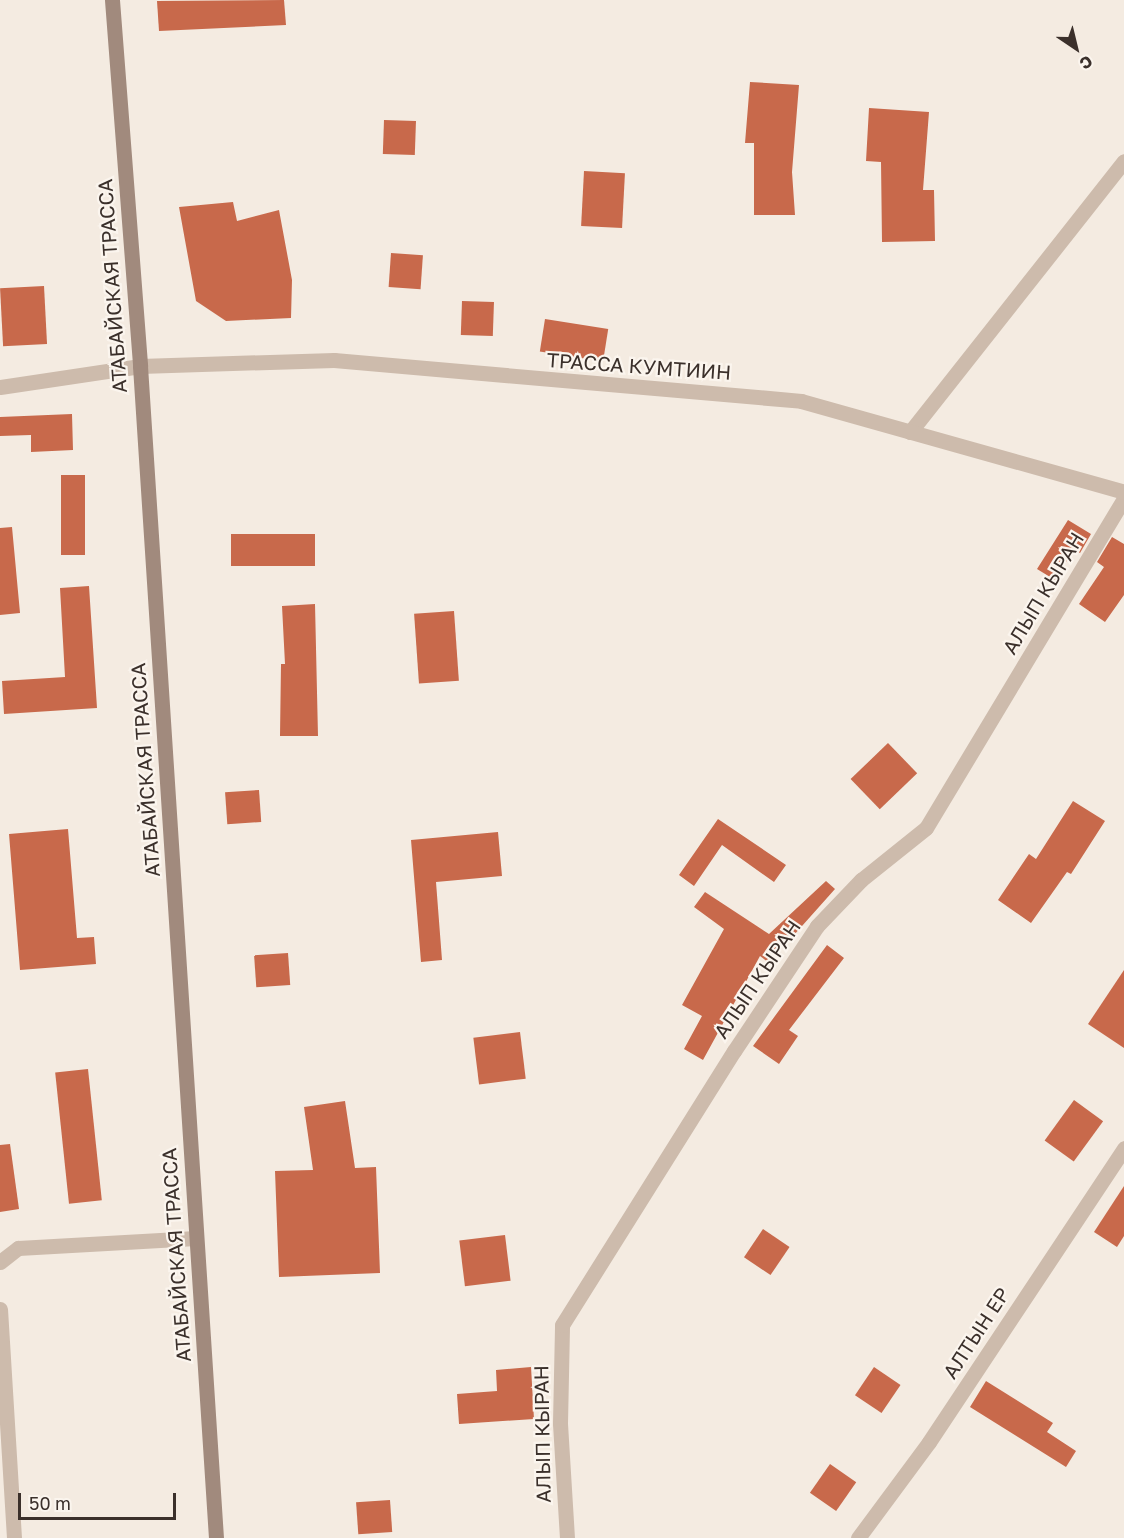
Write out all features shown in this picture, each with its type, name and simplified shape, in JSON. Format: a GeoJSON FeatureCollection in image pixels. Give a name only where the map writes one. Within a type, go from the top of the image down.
{"type":"FeatureCollection","features":[{"type":"Feature","properties":{"kind":"main road","name":"АТАБАЙСКАЯ ТРАССА"},"geometry":{"type":"LineString","coordinates":[[112,0],[140,366],[216,1538]]}},
{"type":"Feature","properties":{"kind":"street"},"geometry":{"type":"LineString","coordinates":[[910,432],[1124,161]]}},
{"type":"Feature","properties":{"kind":"street","name":"ТРАССА КУМТИИН"},"geometry":{"type":"LineString","coordinates":[[0,387],[140,366],[334,360],[693,390],[801,401],[1124,492]]}},
{"type":"Feature","properties":{"kind":"street","name":"АЛЫП КЫРАН"},"geometry":{"type":"LineString","coordinates":[[567,1538],[560,1423],[562,1325],[734,1051],[817,926],[861,880],[926,828],[1124,498]]}},
{"type":"Feature","properties":{"kind":"street","name":"АЛТЫН ЕР"},"geometry":{"type":"LineString","coordinates":[[858,1538],[929,1442],[1124,1148]]}},
{"type":"Feature","properties":{"kind":"street"},"geometry":{"type":"LineString","coordinates":[[0,1262],[18,1248],[196,1239]]}},
{"type":"Feature","properties":{"kind":"street"},"geometry":{"type":"LineString","coordinates":[[0,1309],[14,1538]]}},
{"type":"Feature","properties":{"kind":"building"},"geometry":{"type":"Polygon","coordinates":[[[284,0],[286,25],[159,31],[157,1],[284,0]]]}},
{"type":"Feature","properties":{"kind":"building"},"geometry":{"type":"Polygon","coordinates":[[[750,82],[799,85],[792,172],[795,215],[754,215],[754,143],[745,143],[750,82]]]}},
{"type":"Feature","properties":{"kind":"building"},"geometry":{"type":"Polygon","coordinates":[[[869,108],[929,112],[923,190],[934,190],[935,241],[882,242],[881,162],[866,161],[869,108]]]}},
{"type":"Feature","properties":{"kind":"building"},"geometry":{"type":"Polygon","coordinates":[[[384,120],[416,121],[415,155],[383,154],[384,120]]]}},
{"type":"Feature","properties":{"kind":"building"},"geometry":{"type":"Polygon","coordinates":[[[584,171],[625,173],[622,228],[581,226],[584,171]]]}},
{"type":"Feature","properties":{"kind":"building"},"geometry":{"type":"Polygon","coordinates":[[[233,202],[237,221],[279,210],[292,280],[291,318],[226,321],[196,301],[179,207],[233,202]]]}},
{"type":"Feature","properties":{"kind":"building"},"geometry":{"type":"Polygon","coordinates":[[[391,253],[423,255],[421,289],[389,287],[391,253]]]}},
{"type":"Feature","properties":{"kind":"building"},"geometry":{"type":"Polygon","coordinates":[[[44,286],[47,344],[3,346],[0,288],[44,286]]]}},
{"type":"Feature","properties":{"kind":"building"},"geometry":{"type":"Polygon","coordinates":[[[462,301],[494,302],[493,336],[461,335],[462,301]]]}},
{"type":"Feature","properties":{"kind":"building"},"geometry":{"type":"Polygon","coordinates":[[[545,319],[608,329],[603,362],[540,352],[545,319]]]}},
{"type":"Feature","properties":{"kind":"building"},"geometry":{"type":"Polygon","coordinates":[[[72,414],[73,450],[31,452],[31,435],[0,436],[0,417],[72,414]]]}},
{"type":"Feature","properties":{"kind":"building"},"geometry":{"type":"Polygon","coordinates":[[[61,475],[85,475],[85,555],[61,555],[61,475]]]}},
{"type":"Feature","properties":{"kind":"building"},"geometry":{"type":"Polygon","coordinates":[[[1068,520],[1091,534],[1080,553],[1074,549],[1055,580],[1037,569],[1068,520]]]}},
{"type":"Feature","properties":{"kind":"building"},"geometry":{"type":"Polygon","coordinates":[[[12,527],[20,613],[0,615],[0,528],[12,527]]]}},
{"type":"Feature","properties":{"kind":"building"},"geometry":{"type":"Polygon","coordinates":[[[231,534],[315,534],[315,566],[231,566],[231,534]]]}},
{"type":"Feature","properties":{"kind":"building"},"geometry":{"type":"Polygon","coordinates":[[[1112,537],[1124,544],[1124,595],[1105,622],[1079,604],[1104,567],[1097,562],[1112,537]]]}},
{"type":"Feature","properties":{"kind":"building"},"geometry":{"type":"Polygon","coordinates":[[[89,586],[97,708],[4,714],[2,681],[65,677],[60,588],[89,586]]]}},
{"type":"Feature","properties":{"kind":"building"},"geometry":{"type":"Polygon","coordinates":[[[315,604],[318,736],[280,736],[281,664],[285,664],[282,606],[315,604]]]}},
{"type":"Feature","properties":{"kind":"building"},"geometry":{"type":"Polygon","coordinates":[[[454,611],[459,681],[419,684],[414,614],[454,611]]]}},
{"type":"Feature","properties":{"kind":"building"},"geometry":{"type":"Polygon","coordinates":[[[888,743],[917,773],[880,809],[851,779],[888,743]]]}},
{"type":"Feature","properties":{"kind":"building"},"geometry":{"type":"Polygon","coordinates":[[[259,790],[261,822],[227,824],[225,792],[259,790]]]}},
{"type":"Feature","properties":{"kind":"building"},"geometry":{"type":"Polygon","coordinates":[[[1073,801],[1105,821],[1071,874],[1067,872],[1031,923],[998,900],[1029,854],[1036,859],[1073,801]]]}},
{"type":"Feature","properties":{"kind":"building"},"geometry":{"type":"Polygon","coordinates":[[[718,819],[786,865],[774,882],[722,845],[694,886],[679,875],[718,819]]]}},
{"type":"Feature","properties":{"kind":"building"},"geometry":{"type":"Polygon","coordinates":[[[68,829],[77,938],[94,937],[96,964],[20,970],[9,834],[68,829]]]}},
{"type":"Feature","properties":{"kind":"building"},"geometry":{"type":"Polygon","coordinates":[[[498,832],[502,876],[436,882],[442,960],[421,962],[411,840],[498,832]]]}},
{"type":"Feature","properties":{"kind":"building"},"geometry":{"type":"Polygon","coordinates":[[[826,881],[835,889],[769,963],[760,956],[703,1060],[684,1049],[702,1016],[682,1005],[724,929],[694,907],[705,892],[769,934],[826,881]]]}},
{"type":"Feature","properties":{"kind":"building"},"geometry":{"type":"Polygon","coordinates":[[[827,945],[844,958],[789,1030],[798,1036],[779,1064],[753,1046],[827,945]]]}},
{"type":"Feature","properties":{"kind":"building"},"geometry":{"type":"Polygon","coordinates":[[[288,953],[290,985],[256,987],[254,955],[288,953]]]}},
{"type":"Feature","properties":{"kind":"building"},"geometry":{"type":"Polygon","coordinates":[[[1124,970],[1124,1048],[1088,1024],[1124,970]]]}},
{"type":"Feature","properties":{"kind":"building"},"geometry":{"type":"Polygon","coordinates":[[[520,1032],[526,1079],[479,1084],[473,1038],[520,1032]]]}},
{"type":"Feature","properties":{"kind":"building"},"geometry":{"type":"Polygon","coordinates":[[[88,1069],[102,1200],[69,1204],[55,1072],[88,1069]]]}},
{"type":"Feature","properties":{"kind":"building"},"geometry":{"type":"Polygon","coordinates":[[[1074,1100],[1103,1121],[1074,1162],[1045,1140],[1074,1100]]]}},
{"type":"Feature","properties":{"kind":"building"},"geometry":{"type":"Polygon","coordinates":[[[345,1101],[355,1168],[376,1167],[380,1273],[279,1277],[275,1171],[313,1170],[304,1107],[345,1101]]]}},
{"type":"Feature","properties":{"kind":"building"},"geometry":{"type":"Polygon","coordinates":[[[10,1144],[19,1209],[0,1212],[0,1145],[10,1144]]]}},
{"type":"Feature","properties":{"kind":"building"},"geometry":{"type":"Polygon","coordinates":[[[1124,1186],[1124,1236],[1117,1247],[1094,1232],[1124,1186]]]}},
{"type":"Feature","properties":{"kind":"building"},"geometry":{"type":"Polygon","coordinates":[[[763,1229],[790,1247],[771,1275],[744,1257],[763,1229]]]}},
{"type":"Feature","properties":{"kind":"building"},"geometry":{"type":"Polygon","coordinates":[[[505,1235],[511,1281],[465,1286],[459,1241],[505,1235]]]}},
{"type":"Feature","properties":{"kind":"building"},"geometry":{"type":"Polygon","coordinates":[[[531,1367],[534,1419],[459,1424],[457,1394],[497,1391],[496,1370],[531,1367]]]}},
{"type":"Feature","properties":{"kind":"building"},"geometry":{"type":"Polygon","coordinates":[[[874,1367],[901,1385],[882,1413],[855,1395],[874,1367]]]}},
{"type":"Feature","properties":{"kind":"building"},"geometry":{"type":"Polygon","coordinates":[[[986,1381],[1053,1423],[1047,1432],[1076,1451],[1066,1467],[970,1407],[986,1381]]]}},
{"type":"Feature","properties":{"kind":"building"},"geometry":{"type":"Polygon","coordinates":[[[830,1464],[856,1482],[836,1511],[810,1493],[830,1464]]]}},
{"type":"Feature","properties":{"kind":"building"},"geometry":{"type":"Polygon","coordinates":[[[390,1500],[392,1532],[358,1534],[356,1502],[390,1500]]]}}]}
